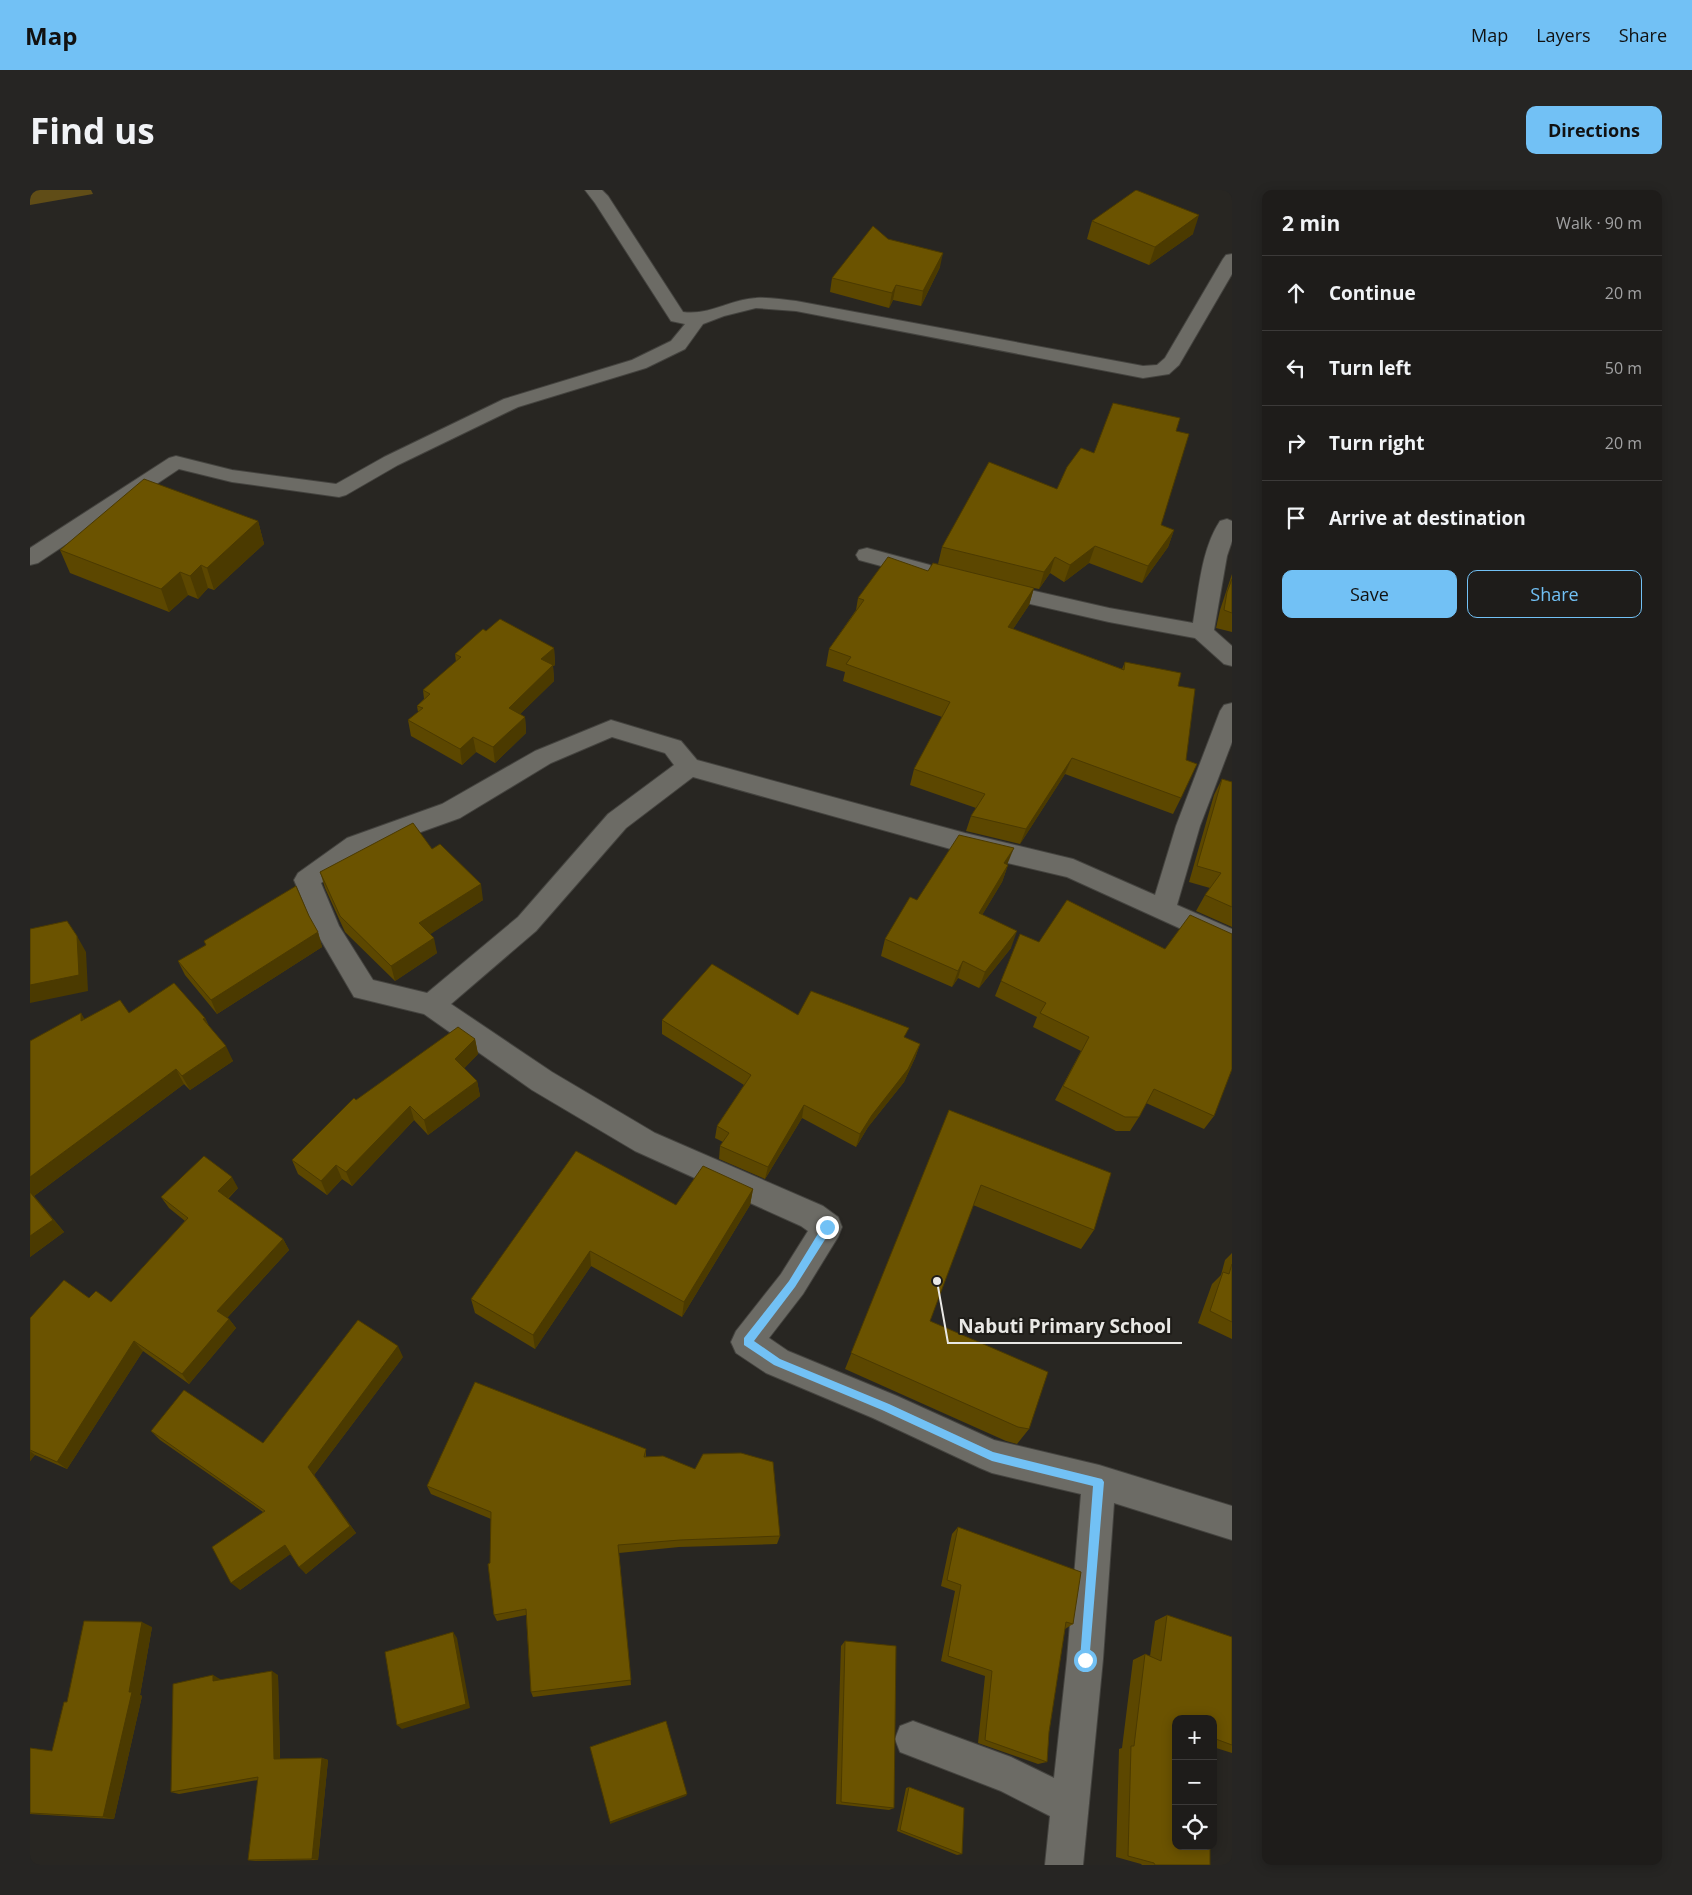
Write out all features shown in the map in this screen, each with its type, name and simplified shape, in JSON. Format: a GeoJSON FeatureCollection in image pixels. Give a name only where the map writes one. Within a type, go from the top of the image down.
{"type":"FeatureCollection","features":[{"type":"Feature","properties":{"kind":"street"},"geometry":{"type":"LineString","coordinates":[[593,190],[602,200],[677,318],[697,320],[718,312],[756,303],[796,306],[1144,372],[1162,370],[1172,361],[1232,259]]}},
{"type":"Feature","properties":{"kind":"street"},"geometry":{"type":"LineString","coordinates":[[30,558],[176,462],[232,476],[339,491],[391,460],[511,402],[639,364],[678,345],[697,320]]}},
{"type":"Feature","properties":{"kind":"street"},"geometry":{"type":"LineString","coordinates":[[1202,632],[1216,556],[1226,526],[1232,528]]}},
{"type":"Feature","properties":{"kind":"street"},"geometry":{"type":"LineString","coordinates":[[868,555],[943,575]]}},
{"type":"Feature","properties":{"kind":"street"},"geometry":{"type":"LineString","coordinates":[[972,583],[1109,615],[1202,632],[1232,658]]}},
{"type":"Feature","properties":{"kind":"street"},"geometry":{"type":"LineString","coordinates":[[1164,910],[1188,826],[1232,711]]}},
{"type":"Feature","properties":{"kind":"street"},"geometry":{"type":"LineString","coordinates":[[1232,941],[1073,869],[956,841],[689,767],[673,747],[611,728],[543,758],[451,811],[356,846],[307,880],[328,930],[364,989],[431,1005],[542,1081],[646,1142],[812,1216],[827,1227],[792,1284],[748,1342],[777,1362],[886,1407],[992,1456],[1099,1482],[1232,1524]]}},
{"type":"Feature","properties":{"kind":"street"},"geometry":{"type":"LineString","coordinates":[[431,1005],[526,924],[617,822],[689,767]]}},
{"type":"Feature","properties":{"kind":"street"},"geometry":{"type":"LineString","coordinates":[[1064,1865],[1085,1660],[1099,1482]]}},
{"type":"Feature","properties":{"kind":"street"},"geometry":{"type":"LineString","coordinates":[[913,1739],[1010,1776],[1069,1806]]}},
{"type":"Feature","properties":{"kind":"shaded area"},"geometry":{"type":"Polygon","coordinates":[[[30,190],[91,190],[93,194],[30,205],[30,190]]]}},
{"type":"Feature","properties":{"kind":"building"},"geometry":{"type":"Polygon","coordinates":[[[1136,190],[1199,215],[1155,247],[1092,221],[1136,190]]]}},
{"type":"Feature","properties":{"kind":"building"},"geometry":{"type":"Polygon","coordinates":[[[873,226],[888,239],[943,253],[923,291],[896,285],[892,293],[832,278],[873,226]]]}},
{"type":"Feature","properties":{"kind":"building"},"geometry":{"type":"Polygon","coordinates":[[[1113,403],[1180,418],[1176,431],[1189,434],[1161,525],[1174,530],[1148,566],[1095,546],[1070,565],[1055,557],[1044,572],[942,547],[989,462],[1057,489],[1067,467],[1081,448],[1094,453],[1113,403]]]}},
{"type":"Feature","properties":{"kind":"building"},"geometry":{"type":"Polygon","coordinates":[[[144,479],[258,521],[207,568],[201,565],[190,576],[180,572],[161,589],[60,550],[144,479]]]}},
{"type":"Feature","properties":{"kind":"building"},"geometry":{"type":"Polygon","coordinates":[[[888,557],[928,571],[933,563],[1034,588],[1008,627],[1124,670],[1125,662],[1181,673],[1178,686],[1195,689],[1186,760],[1197,764],[1181,798],[1072,758],[1026,829],[971,816],[985,794],[914,769],[950,702],[846,664],[851,657],[829,649],[864,600],[858,598],[888,557]]]}},
{"type":"Feature","properties":{"kind":"building"},"geometry":{"type":"Polygon","coordinates":[[[1232,579],[1232,613],[1224,610],[1227,592],[1232,579]]]}},
{"type":"Feature","properties":{"kind":"building"},"geometry":{"type":"Polygon","coordinates":[[[500,619],[554,648],[541,659],[553,665],[509,708],[525,717],[493,747],[473,737],[460,749],[408,720],[423,708],[417,706],[430,694],[423,690],[461,657],[455,654],[483,629],[486,631],[500,619]]]}},
{"type":"Feature","properties":{"kind":"building"},"geometry":{"type":"Polygon","coordinates":[[[1222,779],[1232,782],[1232,907],[1205,895],[1221,873],[1197,866],[1222,779]]]}},
{"type":"Feature","properties":{"kind":"building"},"geometry":{"type":"Polygon","coordinates":[[[413,823],[432,849],[440,844],[481,884],[419,923],[434,938],[391,966],[340,916],[320,872],[413,823]]]}},
{"type":"Feature","properties":{"kind":"building"},"geometry":{"type":"Polygon","coordinates":[[[959,835],[1014,848],[1004,863],[1008,865],[979,913],[1017,931],[985,972],[963,961],[958,971],[885,939],[910,897],[917,900],[959,835]]]}},
{"type":"Feature","properties":{"kind":"building"},"geometry":{"type":"Polygon","coordinates":[[[296,886],[318,932],[211,1000],[178,961],[206,945],[204,941],[296,886]]]}},
{"type":"Feature","properties":{"kind":"building"},"geometry":{"type":"Polygon","coordinates":[[[1067,900],[1165,949],[1190,915],[1232,934],[1232,1069],[1214,1116],[1154,1089],[1139,1117],[1125,1117],[1063,1086],[1089,1037],[1040,1013],[1046,1003],[1001,981],[1020,934],[1039,942],[1067,900]]]}},
{"type":"Feature","properties":{"kind":"building"},"geometry":{"type":"Polygon","coordinates":[[[67,921],[77,936],[79,975],[30,985],[30,929],[67,921]]]}},
{"type":"Feature","properties":{"kind":"building"},"geometry":{"type":"Polygon","coordinates":[[[712,964],[798,1015],[811,991],[909,1028],[904,1037],[920,1044],[908,1069],[872,1115],[860,1134],[804,1105],[768,1167],[720,1146],[729,1133],[717,1126],[751,1075],[662,1020],[712,964]]]}},
{"type":"Feature","properties":{"kind":"building"},"geometry":{"type":"Polygon","coordinates":[[[174,983],[205,1018],[203,1019],[226,1046],[182,1076],[176,1069],[30,1177],[30,1041],[81,1013],[81,1021],[120,1000],[129,1013],[174,983]]]}},
{"type":"Feature","properties":{"kind":"building"},"geometry":{"type":"Polygon","coordinates":[[[458,1027],[475,1039],[455,1059],[477,1081],[424,1120],[410,1106],[346,1172],[336,1165],[321,1181],[292,1160],[354,1098],[356,1100],[458,1027]]]}},
{"type":"Feature","properties":{"kind":"building"},"geometry":{"type":"Polygon","coordinates":[[[949,1110],[1111,1173],[1094,1230],[981,1185],[930,1321],[1048,1372],[1029,1429],[1018,1427],[851,1353],[949,1110]]]}},
{"type":"Feature","properties":{"kind":"building"},"geometry":{"type":"Polygon","coordinates":[[[576,1151],[676,1205],[703,1166],[753,1189],[684,1302],[590,1251],[533,1335],[471,1299],[576,1151]]]}},
{"type":"Feature","properties":{"kind":"building"},"geometry":{"type":"Polygon","coordinates":[[[204,1156],[232,1177],[218,1191],[283,1239],[217,1311],[229,1319],[182,1374],[134,1341],[57,1462],[30,1450],[30,1318],[64,1280],[89,1298],[96,1291],[111,1302],[188,1218],[161,1197],[204,1156]]]}},
{"type":"Feature","properties":{"kind":"building"},"geometry":{"type":"Polygon","coordinates":[[[30,1192],[53,1220],[30,1236],[30,1192]]]}},
{"type":"Feature","properties":{"kind":"building"},"geometry":{"type":"Polygon","coordinates":[[[1232,1264],[1232,1322],[1210,1311],[1223,1272],[1229,1274],[1232,1264]]]}},
{"type":"Feature","properties":{"kind":"building"},"geometry":{"type":"Polygon","coordinates":[[[358,1320],[398,1346],[308,1467],[350,1526],[299,1567],[285,1545],[231,1583],[212,1547],[265,1511],[151,1431],[184,1390],[263,1443],[358,1320]]]}},
{"type":"Feature","properties":{"kind":"building"},"geometry":{"type":"Polygon","coordinates":[[[475,1382],[646,1449],[644,1457],[663,1456],[695,1469],[703,1454],[741,1453],[773,1462],[780,1536],[680,1540],[618,1545],[631,1680],[531,1692],[526,1609],[494,1615],[488,1564],[490,1563],[491,1512],[427,1486],[475,1382]]]}},
{"type":"Feature","properties":{"kind":"building"},"geometry":{"type":"Polygon","coordinates":[[[958,1527],[1081,1572],[1073,1624],[1066,1622],[1049,1732],[1047,1762],[985,1740],[992,1671],[948,1656],[961,1585],[947,1580],[958,1527]]]}},
{"type":"Feature","properties":{"kind":"building"},"geometry":{"type":"Polygon","coordinates":[[[1167,1615],[1232,1637],[1232,1745],[1217,1739],[1217,1715],[1172,1715],[1172,1850],[1210,1850],[1210,1865],[1155,1865],[1154,1863],[1128,1856],[1131,1746],[1134,1746],[1145,1654],[1161,1661],[1167,1615]]]}},
{"type":"Feature","properties":{"kind":"building"},"geometry":{"type":"Polygon","coordinates":[[[84,1621],[142,1622],[129,1692],[132,1692],[103,1817],[30,1813],[30,1748],[52,1751],[64,1702],[67,1702],[84,1621]]]}},
{"type":"Feature","properties":{"kind":"building"},"geometry":{"type":"Polygon","coordinates":[[[453,1632],[466,1704],[397,1725],[385,1652],[453,1632]]]}},
{"type":"Feature","properties":{"kind":"building"},"geometry":{"type":"Polygon","coordinates":[[[845,1641],[896,1646],[894,1808],[841,1802],[845,1641]]]}},
{"type":"Feature","properties":{"kind":"building"},"geometry":{"type":"Polygon","coordinates":[[[272,1671],[274,1759],[322,1758],[312,1859],[248,1860],[258,1777],[171,1792],[173,1684],[213,1675],[213,1681],[272,1671]]]}},
{"type":"Feature","properties":{"kind":"building"},"geometry":{"type":"Polygon","coordinates":[[[666,1721],[687,1794],[610,1822],[590,1747],[666,1721]]]}},
{"type":"Feature","properties":{"kind":"building"},"geometry":{"type":"Polygon","coordinates":[[[909,1787],[964,1808],[962,1854],[900,1830],[909,1787]]]}},
{"type":"Feature","properties":{"kind":"place","name":"Nabuti Primary School"},"geometry":{"type":"Point","coordinates":[937,1281]}},
{"type":"Feature","properties":{"kind":"route"},"geometry":{"type":"LineString","coordinates":[[827,1227],[792,1284],[748,1342],[777,1362],[886,1407],[992,1456],[1099,1482],[1085,1660]]}}]}
